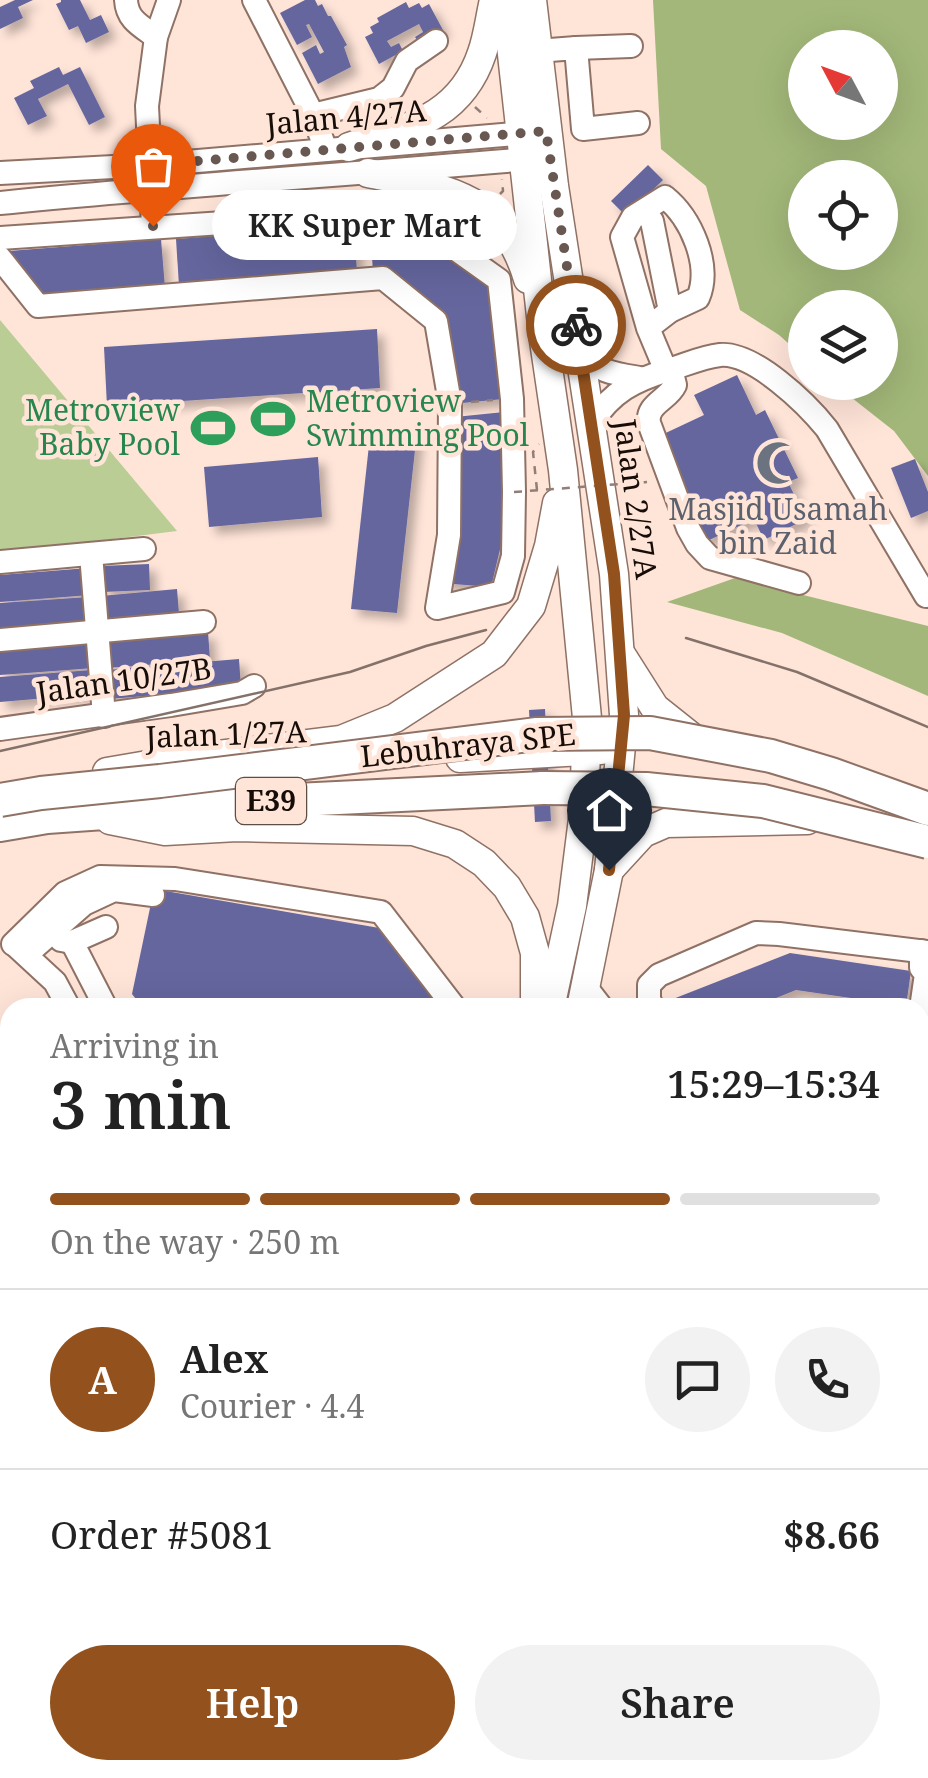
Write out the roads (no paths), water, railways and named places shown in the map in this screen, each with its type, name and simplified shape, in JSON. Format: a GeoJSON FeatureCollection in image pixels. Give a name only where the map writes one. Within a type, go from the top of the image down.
{"type":"FeatureCollection","features":[{"type":"Feature","properties":{"kind":"highway","name":"Lebuhraya SPE"},"geometry":{"type":"LineString","coordinates":[[0,800],[537,734],[650,733],[771,756],[928,809]]}},
{"type":"Feature","properties":{"kind":"highway","name":"Lebuhraya SPE"},"geometry":{"type":"LineString","coordinates":[[0,828],[48,817],[276,801],[594,788],[646,789],[763,802],[928,840]]}},
{"type":"Feature","properties":{"kind":"main road"},"geometry":{"type":"LineString","coordinates":[[338,149],[424,122],[442,111],[472,74],[482,53],[494,0]]}},
{"type":"Feature","properties":{"kind":"main road","name":"Jalan 2/27A"},"geometry":{"type":"LineString","coordinates":[[506,0],[543,334],[563,470],[587,718],[586,789],[572,906],[552,998]]}},
{"type":"Feature","properties":{"kind":"main road","name":"Jalan 2/27A"},"geometry":{"type":"LineString","coordinates":[[532,0],[536,51],[524,147],[580,352],[614,574],[624,715],[609,870],[589,998]]}},
{"type":"Feature","properties":{"kind":"main road"},"geometry":{"type":"LineString","coordinates":[[368,174],[451,192],[484,209],[507,231],[521,256],[543,334]]}},
{"type":"Feature","properties":{"kind":"main road"},"geometry":{"type":"LineString","coordinates":[[107,772],[341,740],[396,718],[454,681],[494,654],[530,606],[549,546],[563,470]]}},
{"type":"Feature","properties":{"kind":"main road"},"geometry":{"type":"LineString","coordinates":[[620,651],[656,708],[704,747]]}},
{"type":"Feature","properties":{"kind":"main road","name":"Jalan 1/27A"},"geometry":{"type":"LineString","coordinates":[[0,790],[107,772],[704,747],[777,751],[884,780],[928,798]]}},
{"type":"Feature","properties":{"kind":"main road"},"geometry":{"type":"LineString","coordinates":[[549,791],[561,769],[552,752]]}},
{"type":"Feature","properties":{"kind":"main road"},"geometry":{"type":"LineString","coordinates":[[0,828],[586,789],[758,792],[879,818],[928,840]]}},
{"type":"Feature","properties":{"kind":"main road"},"geometry":{"type":"LineString","coordinates":[[609,870],[643,833],[666,822],[879,818]]}},
{"type":"Feature","properties":{"kind":"main road"},"geometry":{"type":"LineString","coordinates":[[110,820],[166,832],[237,827],[413,831],[454,844],[496,875],[525,917],[535,953],[536,998]]}},
{"type":"Feature","properties":{"kind":"street"},"geometry":{"type":"LineString","coordinates":[[126,0],[127,13],[156,37]]}},
{"type":"Feature","properties":{"kind":"street"},"geometry":{"type":"LineString","coordinates":[[153,226],[147,106],[156,37],[168,0]]}},
{"type":"Feature","properties":{"kind":"street"},"geometry":{"type":"LineString","coordinates":[[254,0],[313,115],[338,149]]}},
{"type":"Feature","properties":{"kind":"street"},"geometry":{"type":"LineString","coordinates":[[313,115],[380,100],[393,88],[407,61],[436,41]]}},
{"type":"Feature","properties":{"kind":"street"},"geometry":{"type":"LineString","coordinates":[[536,51],[631,46]]}},
{"type":"Feature","properties":{"kind":"street"},"geometry":{"type":"LineString","coordinates":[[576,48],[584,129],[638,123]]}},
{"type":"Feature","properties":{"kind":"street","name":"Jalan 4/27A"},"geometry":{"type":"LineString","coordinates":[[0,203],[338,149],[524,147]]}},
{"type":"Feature","properties":{"kind":"street","name":"Jalan 4/27A"},"geometry":{"type":"LineString","coordinates":[[0,174],[368,174],[524,147]]}},
{"type":"Feature","properties":{"kind":"street"},"geometry":{"type":"LineString","coordinates":[[648,328],[670,310],[698,298],[703,286],[697,241],[680,209],[665,196],[633,217],[622,237],[648,328],[676,385],[669,396],[652,408],[649,423],[688,528],[710,558],[799,583]]}},
{"type":"Feature","properties":{"kind":"street"},"geometry":{"type":"LineString","coordinates":[[0,238],[402,212],[499,280],[525,491],[503,592],[436,608],[449,535],[450,404],[436,321],[383,278],[38,306],[0,258]]}},
{"type":"Feature","properties":{"kind":"street"},"geometry":{"type":"LineString","coordinates":[[644,212],[652,221],[670,310]]}},
{"type":"Feature","properties":{"kind":"street"},"geometry":{"type":"LineString","coordinates":[[580,352],[590,364],[640,378]]}},
{"type":"Feature","properties":{"kind":"street"},"geometry":{"type":"LineString","coordinates":[[592,422],[610,400],[640,378],[720,355],[748,362],[813,412],[827,429],[926,596]]}},
{"type":"Feature","properties":{"kind":"street"},"geometry":{"type":"LineString","coordinates":[[512,398],[552,396]]}},
{"type":"Feature","properties":{"kind":"street"},"geometry":{"type":"LineString","coordinates":[[0,562],[144,549]]}},
{"type":"Feature","properties":{"kind":"street"},"geometry":{"type":"LineString","coordinates":[[91,554],[104,716]]}},
{"type":"Feature","properties":{"kind":"street"},"geometry":{"type":"LineString","coordinates":[[0,640],[204,622]]}},
{"type":"Feature","properties":{"kind":"street","name":"Jalan 10/27B"},"geometry":{"type":"LineString","coordinates":[[0,729],[242,694],[254,686]]}},
{"type":"Feature","properties":{"kind":"street"},"geometry":{"type":"LineString","coordinates":[[13,945],[66,893],[100,877],[175,879],[381,912],[447,998]]}},
{"type":"Feature","properties":{"kind":"street"},"geometry":{"type":"LineString","coordinates":[[63,935],[84,904],[114,890],[153,895]]}},
{"type":"Feature","properties":{"kind":"street"},"geometry":{"type":"LineString","coordinates":[[13,945],[106,927]]}},
{"type":"Feature","properties":{"kind":"street"},"geometry":{"type":"LineString","coordinates":[[649,998],[648,985],[660,975],[756,934],[780,934],[926,963],[922,998]]}},
{"type":"Feature","properties":{"kind":"street"},"geometry":{"type":"LineString","coordinates":[[63,935],[100,998]]}},
{"type":"Feature","properties":{"kind":"street"},"geometry":{"type":"LineString","coordinates":[[13,945],[55,982],[64,998]]}},
{"type":"Feature","properties":{"kind":"tram line"},"geometry":{"type":"LineString","coordinates":[[0,751],[350,672],[486,630]]}},
{"type":"Feature","properties":{"kind":"tram line"},"geometry":{"type":"LineString","coordinates":[[686,638],[797,672],[928,727]]}},
{"type":"Feature","properties":{"kind":"place","name":"KK Super Mart"},"geometry":{"type":"Point","coordinates":[153,226]}},
{"type":"Feature","properties":{"kind":"place","name":"Metroview Swimming Pool"},"geometry":{"type":"Point","coordinates":[273,419]}},
{"type":"Feature","properties":{"kind":"place","name":"Metroview Baby Pool"},"geometry":{"type":"Point","coordinates":[213,428]}},
{"type":"Feature","properties":{"kind":"place","name":"Masjid Usamah bin Zaid"},"geometry":{"type":"Point","coordinates":[778,463]}}]}
